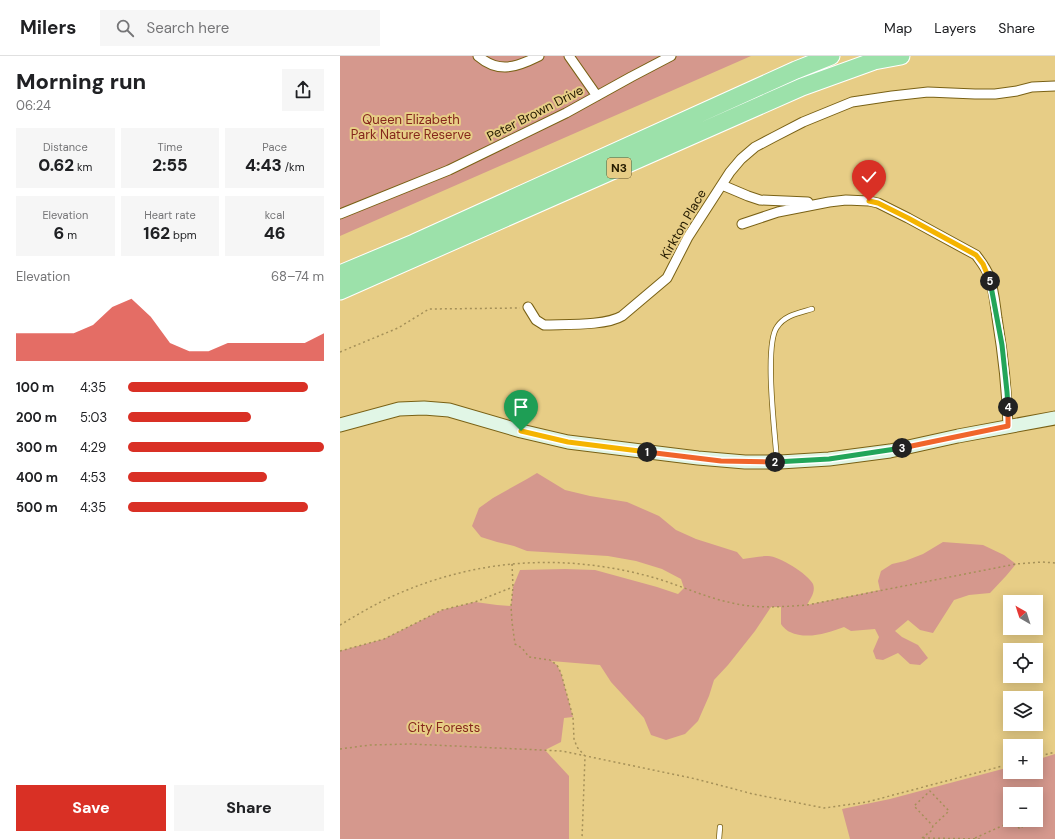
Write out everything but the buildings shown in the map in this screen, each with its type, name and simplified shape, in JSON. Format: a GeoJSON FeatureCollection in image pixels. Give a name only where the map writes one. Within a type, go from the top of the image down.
{"type":"FeatureCollection","features":[{"type":"Feature","properties":{"kind":"highway","name":"N3"},"geometry":{"type":"LineString","coordinates":[[340,274],[796,70],[831,56]]}},
{"type":"Feature","properties":{"kind":"highway","name":"N3"},"geometry":{"type":"LineString","coordinates":[[340,291],[802,87],[874,61],[901,56]]}},
{"type":"Feature","properties":{"kind":"main road"},"geometry":{"type":"LineString","coordinates":[[340,425],[399,409],[424,408],[449,410],[521,431],[568,442],[713,460],[777,462],[829,459],[890,451],[1008,426],[1055,418]]}},
{"type":"Feature","properties":{"kind":"street"},"geometry":{"type":"LineString","coordinates":[[478,56],[491,64],[514,67],[538,56]]}},
{"type":"Feature","properties":{"kind":"street"},"geometry":{"type":"LineString","coordinates":[[569,56],[597,96]]}},
{"type":"Feature","properties":{"kind":"street","name":"Peter Brown Drive"},"geometry":{"type":"LineString","coordinates":[[340,214],[449,170],[566,114],[671,56]]}},
{"type":"Feature","properties":{"kind":"street","name":"Kirkton Place"},"geometry":{"type":"LineString","coordinates":[[528,307],[536,320],[544,325],[602,322],[616,320],[622,316],[667,278],[688,237],[737,163],[755,147],[803,122],[852,102],[892,96],[928,92],[995,94],[1032,87],[1055,86]]}},
{"type":"Feature","properties":{"kind":"street"},"geometry":{"type":"LineString","coordinates":[[722,185],[760,200],[791,202],[869,201],[878,203],[976,255],[989,275],[993,290],[1002,345],[1007,392],[1008,426]]}},
{"type":"Feature","properties":{"kind":"street"},"geometry":{"type":"LineString","coordinates":[[742,224],[778,212],[829,202]]}},
{"type":"Feature","properties":{"kind":"lane"},"geometry":{"type":"LineString","coordinates":[[777,462],[770,358],[772,337],[777,327],[788,317],[812,309]]}},
{"type":"Feature","properties":{"kind":"lane"},"geometry":{"type":"LineString","coordinates":[[719,839],[720,827]]}},
{"type":"Feature","properties":{"kind":"path"},"geometry":{"type":"LineString","coordinates":[[340,352],[398,328],[429,309],[528,307]]}},
{"type":"Feature","properties":{"kind":"path"},"geometry":{"type":"LineString","coordinates":[[340,625],[392,596],[433,580],[475,569],[512,564],[562,562],[606,566],[648,576],[729,602],[755,606],[781,607],[807,605],[1016,564],[1042,562],[1055,563]]}},
{"type":"Feature","properties":{"kind":"path"},"geometry":{"type":"LineString","coordinates":[[512,564],[513,587],[511,612],[515,644],[522,648],[529,657],[550,660],[557,665],[573,717],[574,739],[577,747],[585,756],[582,839]]}},
{"type":"Feature","properties":{"kind":"path"},"geometry":{"type":"LineString","coordinates":[[340,651],[384,639],[442,610],[475,602],[513,587]]}},
{"type":"Feature","properties":{"kind":"path"},"geometry":{"type":"LineString","coordinates":[[340,749],[370,745],[412,744],[562,751],[696,779],[753,794],[824,808],[868,802],[1003,766]]}},
{"type":"Feature","properties":{"kind":"path"},"geometry":{"type":"LineString","coordinates":[[1043,755],[1055,752]]}},
{"type":"Feature","properties":{"kind":"path"},"geometry":{"type":"LineString","coordinates":[[922,838],[931,831],[933,826],[949,811],[930,791],[914,806],[933,826]]}},
{"type":"Feature","properties":{"kind":"path"},"geometry":{"type":"LineString","coordinates":[[973,839],[1003,825]]}},
{"type":"Feature","properties":{"kind":"path"},"geometry":{"type":"LineString","coordinates":[[922,838],[984,839]]}},
{"type":"Feature","properties":{"kind":"green space","name":"Queen Elizabeth Park Nature Reserve"},"geometry":{"type":"Polygon","coordinates":[[[340,56],[751,56],[340,236],[340,56]]]}},
{"type":"Feature","properties":{"kind":"green space","name":"City Forests"},"geometry":{"type":"Polygon","coordinates":[[[537,473],[565,490],[627,502],[659,516],[676,530],[696,539],[737,552],[743,559],[768,556],[786,562],[805,575],[813,584],[813,593],[807,605],[880,590],[878,581],[881,571],[892,564],[923,554],[943,542],[983,545],[1004,555],[1016,564],[990,593],[969,595],[954,600],[933,633],[920,630],[908,620],[895,631],[902,637],[918,645],[928,658],[920,665],[910,664],[898,653],[883,660],[876,659],[873,651],[879,637],[875,629],[851,631],[844,627],[817,635],[810,636],[797,634],[788,631],[781,624],[781,607],[771,607],[755,631],[714,680],[698,721],[685,734],[666,740],[651,735],[644,718],[611,682],[600,665],[551,661],[557,665],[561,673],[573,717],[564,718],[561,742],[545,750],[569,776],[569,839],[340,839],[340,651],[384,639],[442,610],[475,602],[511,606],[513,587],[520,570],[595,570],[678,594],[684,588],[681,579],[662,569],[636,561],[608,556],[527,551],[481,537],[472,526],[479,508],[493,498],[537,473]]]}},
{"type":"Feature","properties":{"kind":"green space"},"geometry":{"type":"Polygon","coordinates":[[[1055,754],[1055,839],[850,839],[842,809],[890,799],[1003,769],[1003,779],[1043,779],[1043,758],[1055,754]]]}},
{"type":"Feature","properties":{"kind":"route"},"geometry":{"type":"LineString","coordinates":[[521,431],[568,442],[721,461],[780,462],[829,459],[890,451],[1008,426],[1007,392],[1002,345],[993,290],[989,275],[983,264],[976,255],[964,248],[878,203],[869,201]]}}]}
